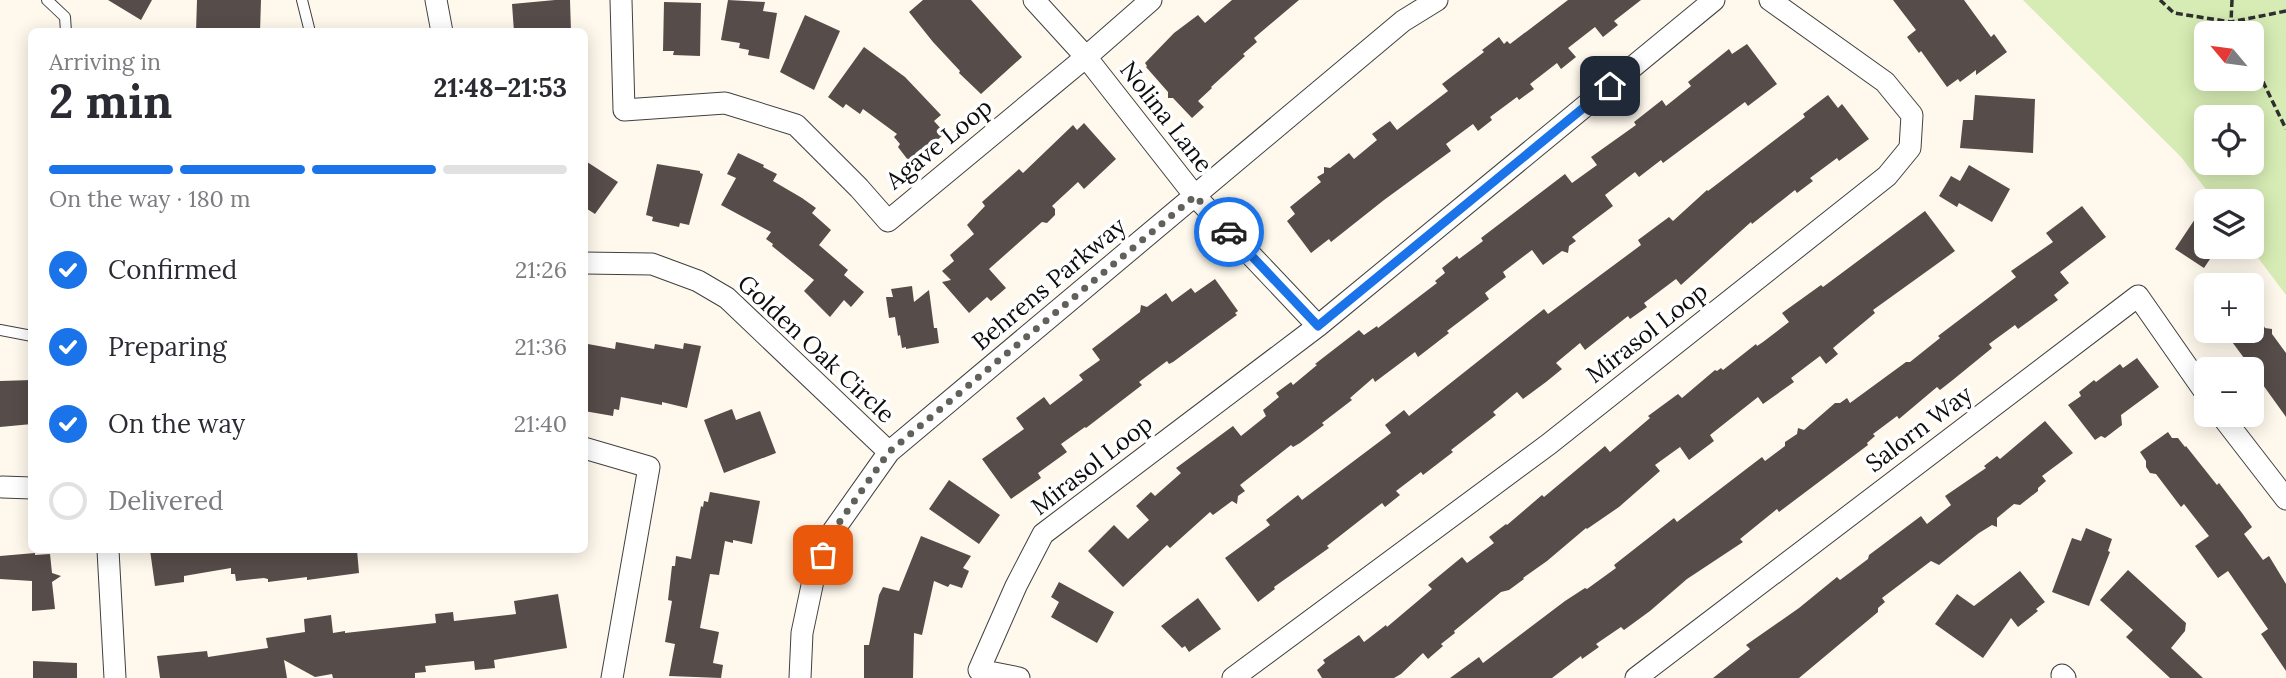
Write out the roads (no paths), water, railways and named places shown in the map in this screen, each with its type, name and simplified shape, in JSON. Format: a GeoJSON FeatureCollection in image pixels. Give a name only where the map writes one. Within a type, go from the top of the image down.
{"type":"FeatureCollection","features":[{"type":"Feature","properties":{"kind":"street"},"geometry":{"type":"LineString","coordinates":[[436,0],[441,28]]}},
{"type":"Feature","properties":{"kind":"street","name":"Agave Loop"},"geometry":{"type":"LineString","coordinates":[[621,0],[624,110],[724,103],[796,125],[888,221],[1151,0]]}},
{"type":"Feature","properties":{"kind":"street","name":"Nolina Lane"},"geometry":{"type":"LineString","coordinates":[[1034,0],[1086,57],[1195,196],[1318,326]]}},
{"type":"Feature","properties":{"kind":"street","name":"Behrens Parkway"},"geometry":{"type":"LineString","coordinates":[[800,678],[802,633],[814,576],[831,534],[889,452],[1403,21],[1437,0]]}},
{"type":"Feature","properties":{"kind":"street","name":"Mirasol Loop"},"geometry":{"type":"LineString","coordinates":[[1019,678],[979,670],[1016,586],[1043,534],[1318,326],[1714,0]]}},
{"type":"Feature","properties":{"kind":"street","name":"Mirasol Loop"},"geometry":{"type":"LineString","coordinates":[[1233,678],[1549,444],[1887,176],[1910,148],[1912,115],[1885,82],[1770,0]]}},
{"type":"Feature","properties":{"kind":"street","name":"Golden Oak Circle"},"geometry":{"type":"LineString","coordinates":[[588,263],[652,264],[698,281],[727,298],[889,452]]}},
{"type":"Feature","properties":{"kind":"street","name":"Salorn Way"},"geometry":{"type":"LineString","coordinates":[[1636,678],[2137,296],[2194,377]]}},
{"type":"Feature","properties":{"kind":"street"},"geometry":{"type":"LineString","coordinates":[[2230,427],[2286,499]]}},
{"type":"Feature","properties":{"kind":"street"},"geometry":{"type":"LineString","coordinates":[[588,449],[649,467],[612,678]]}},
{"type":"Feature","properties":{"kind":"street"},"geometry":{"type":"LineString","coordinates":[[2,487],[28,488]]}},
{"type":"Feature","properties":{"kind":"street"},"geometry":{"type":"LineString","coordinates":[[108,553],[116,678]]}},
{"type":"Feature","properties":{"kind":"lane"},"geometry":{"type":"LineString","coordinates":[[47,0],[65,17],[66,28]]}},
{"type":"Feature","properties":{"kind":"lane"},"geometry":{"type":"LineString","coordinates":[[302,0],[309,28]]}},
{"type":"Feature","properties":{"kind":"lane"},"geometry":{"type":"LineString","coordinates":[[0,330],[28,335]]}}]}
